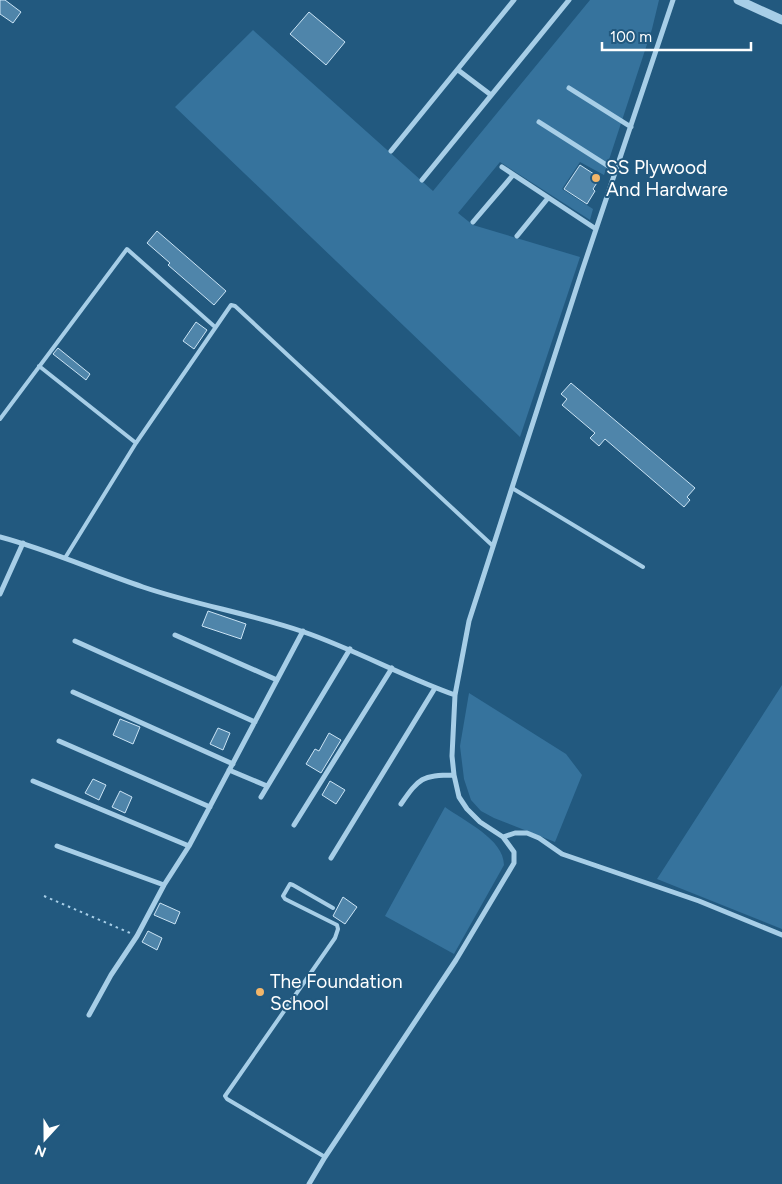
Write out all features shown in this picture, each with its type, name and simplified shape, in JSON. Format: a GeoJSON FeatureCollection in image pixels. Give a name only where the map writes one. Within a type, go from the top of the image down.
{"type":"FeatureCollection","features":[{"type":"Feature","properties":{"kind":"street"},"geometry":{"type":"LineString","coordinates":[[391,151],[514,0]]}},
{"type":"Feature","properties":{"kind":"street"},"geometry":{"type":"LineString","coordinates":[[422,180],[569,0]]}},
{"type":"Feature","properties":{"kind":"street"},"geometry":{"type":"LineString","coordinates":[[309,1184],[456,960],[514,863],[514,852],[503,837],[480,822],[467,809],[459,797],[452,756],[455,695],[469,621],[596,229],[673,0]]}},
{"type":"Feature","properties":{"kind":"street"},"geometry":{"type":"LineString","coordinates":[[738,0],[749,2],[782,20]]}},
{"type":"Feature","properties":{"kind":"street"},"geometry":{"type":"LineString","coordinates":[[458,70],[491,96]]}},
{"type":"Feature","properties":{"kind":"street"},"geometry":{"type":"LineString","coordinates":[[569,88],[631,127]]}},
{"type":"Feature","properties":{"kind":"street"},"geometry":{"type":"LineString","coordinates":[[539,122],[616,171]]}},
{"type":"Feature","properties":{"kind":"street"},"geometry":{"type":"LineString","coordinates":[[502,167],[596,229]]}},
{"type":"Feature","properties":{"kind":"street"},"geometry":{"type":"LineString","coordinates":[[474,222],[514,175]]}},
{"type":"Feature","properties":{"kind":"street"},"geometry":{"type":"LineString","coordinates":[[517,236],[548,198]]}},
{"type":"Feature","properties":{"kind":"street"},"geometry":{"type":"LineString","coordinates":[[0,537],[23,543],[144,587],[303,631],[350,649],[435,688],[455,695]]}},
{"type":"Feature","properties":{"kind":"street"},"geometry":{"type":"LineString","coordinates":[[0,594],[23,543]]}},
{"type":"Feature","properties":{"kind":"street"},"geometry":{"type":"LineString","coordinates":[[89,1015],[111,975],[137,936],[164,885],[189,846],[303,631]]}},
{"type":"Feature","properties":{"kind":"street"},"geometry":{"type":"LineString","coordinates":[[175,635],[277,680]]}},
{"type":"Feature","properties":{"kind":"street"},"geometry":{"type":"LineString","coordinates":[[74,641],[255,722]]}},
{"type":"Feature","properties":{"kind":"street"},"geometry":{"type":"LineString","coordinates":[[261,796],[350,649]]}},
{"type":"Feature","properties":{"kind":"street"},"geometry":{"type":"LineString","coordinates":[[294,825],[392,668]]}},
{"type":"Feature","properties":{"kind":"street"},"geometry":{"type":"LineString","coordinates":[[331,858],[435,688]]}},
{"type":"Feature","properties":{"kind":"street"},"geometry":{"type":"LineString","coordinates":[[73,692],[233,764]]}},
{"type":"Feature","properties":{"kind":"street"},"geometry":{"type":"LineString","coordinates":[[60,741],[210,807]]}},
{"type":"Feature","properties":{"kind":"street"},"geometry":{"type":"LineString","coordinates":[[230,770],[267,786]]}},
{"type":"Feature","properties":{"kind":"street"},"geometry":{"type":"LineString","coordinates":[[401,804],[415,784],[422,779],[436,775],[454,775]]}},
{"type":"Feature","properties":{"kind":"street"},"geometry":{"type":"LineString","coordinates":[[33,781],[189,846]]}},
{"type":"Feature","properties":{"kind":"street"},"geometry":{"type":"LineString","coordinates":[[503,837],[515,833],[527,833],[539,838],[562,854],[699,901],[782,935]]}},
{"type":"Feature","properties":{"kind":"street"},"geometry":{"type":"LineString","coordinates":[[56,846],[164,885]]}},
{"type":"Feature","properties":{"kind":"lane"},"geometry":{"type":"LineString","coordinates":[[0,419],[127,248],[215,327]]}},
{"type":"Feature","properties":{"kind":"lane"},"geometry":{"type":"LineString","coordinates":[[65,558],[136,443],[229,306],[235,306],[493,546]]}},
{"type":"Feature","properties":{"kind":"lane"},"geometry":{"type":"LineString","coordinates":[[39,366],[136,443]]}},
{"type":"Feature","properties":{"kind":"lane"},"geometry":{"type":"LineString","coordinates":[[512,488],[643,567]]}},
{"type":"Feature","properties":{"kind":"lane"},"geometry":{"type":"LineString","coordinates":[[325,1157],[227,1099],[225,1096],[335,938],[338,929],[337,925],[285,899],[283,896],[287,888],[290,884],[293,885],[333,908]]}},
{"type":"Feature","properties":{"kind":"path"},"geometry":{"type":"LineString","coordinates":[[44,896],[137,936]]}},
{"type":"Feature","properties":{"kind":"shaded area"},"geometry":{"type":"Polygon","coordinates":[[[590,0],[659,0],[652,29],[604,175],[580,162],[562,189],[593,209],[590,220],[500,162],[458,213],[473,225],[580,257],[520,437],[175,107],[253,30],[433,191],[590,0]]]}},
{"type":"Feature","properties":{"kind":"shaded area"},"geometry":{"type":"Polygon","coordinates":[[[782,685],[782,929],[657,879],[782,685]]]}},
{"type":"Feature","properties":{"kind":"shaded area"},"geometry":{"type":"Polygon","coordinates":[[[469,693],[566,754],[582,775],[555,842],[494,818],[481,811],[471,800],[464,779],[460,746],[469,693]]]}},
{"type":"Feature","properties":{"kind":"shaded area"},"geometry":{"type":"Polygon","coordinates":[[[445,807],[490,839],[502,856],[504,865],[454,954],[385,916],[445,807]]]}},
{"type":"Feature","properties":{"kind":"building"},"geometry":{"type":"Polygon","coordinates":[[[0,0],[5,0],[21,12],[13,23],[0,14],[0,0]]]}},
{"type":"Feature","properties":{"kind":"building"},"geometry":{"type":"Polygon","coordinates":[[[309,12],[345,42],[326,65],[290,34],[309,12]]]}},
{"type":"Feature","properties":{"kind":"building"},"geometry":{"type":"Polygon","coordinates":[[[580,165],[600,178],[587,204],[564,189],[580,165]]]}},
{"type":"Feature","properties":{"kind":"building"},"geometry":{"type":"Polygon","coordinates":[[[157,231],[226,291],[214,305],[168,265],[170,263],[147,243],[157,231]]]}},
{"type":"Feature","properties":{"kind":"building"},"geometry":{"type":"Polygon","coordinates":[[[196,322],[207,330],[194,349],[183,341],[196,322]]]}},
{"type":"Feature","properties":{"kind":"building"},"geometry":{"type":"Polygon","coordinates":[[[58,348],[90,374],[86,380],[53,354],[58,348]]]}},
{"type":"Feature","properties":{"kind":"building"},"geometry":{"type":"Polygon","coordinates":[[[571,383],[695,488],[687,497],[690,500],[684,507],[605,439],[599,446],[590,438],[595,433],[562,405],[567,399],[561,394],[571,383]]]}},
{"type":"Feature","properties":{"kind":"building"},"geometry":{"type":"Polygon","coordinates":[[[208,611],[246,624],[241,639],[202,626],[208,611]]]}},
{"type":"Feature","properties":{"kind":"building"},"geometry":{"type":"Polygon","coordinates":[[[120,719],[140,727],[133,744],[113,735],[120,719]]]}},
{"type":"Feature","properties":{"kind":"building"},"geometry":{"type":"Polygon","coordinates":[[[218,728],[230,733],[223,750],[210,744],[218,728]]]}},
{"type":"Feature","properties":{"kind":"building"},"geometry":{"type":"Polygon","coordinates":[[[329,733],[341,740],[321,773],[306,764],[315,749],[319,751],[329,733]]]}},
{"type":"Feature","properties":{"kind":"building"},"geometry":{"type":"Polygon","coordinates":[[[93,779],[106,785],[99,800],[85,793],[93,779]]]}},
{"type":"Feature","properties":{"kind":"building"},"geometry":{"type":"Polygon","coordinates":[[[330,781],[345,790],[336,804],[322,795],[330,781]]]}},
{"type":"Feature","properties":{"kind":"building"},"geometry":{"type":"Polygon","coordinates":[[[120,791],[132,797],[125,813],[112,807],[120,791]]]}},
{"type":"Feature","properties":{"kind":"building"},"geometry":{"type":"Polygon","coordinates":[[[343,897],[357,907],[345,924],[333,916],[343,897]]]}},
{"type":"Feature","properties":{"kind":"building"},"geometry":{"type":"Polygon","coordinates":[[[160,903],[180,912],[175,924],[154,915],[160,903]]]}},
{"type":"Feature","properties":{"kind":"building"},"geometry":{"type":"Polygon","coordinates":[[[148,931],[162,938],[157,950],[142,942],[148,931]]]}},
{"type":"Feature","properties":{"kind":"place","name":"SS Plywood And Hardware"},"geometry":{"type":"Point","coordinates":[596,178]}},
{"type":"Feature","properties":{"kind":"place","name":"The Foundation School"},"geometry":{"type":"Point","coordinates":[260,992]}}]}
